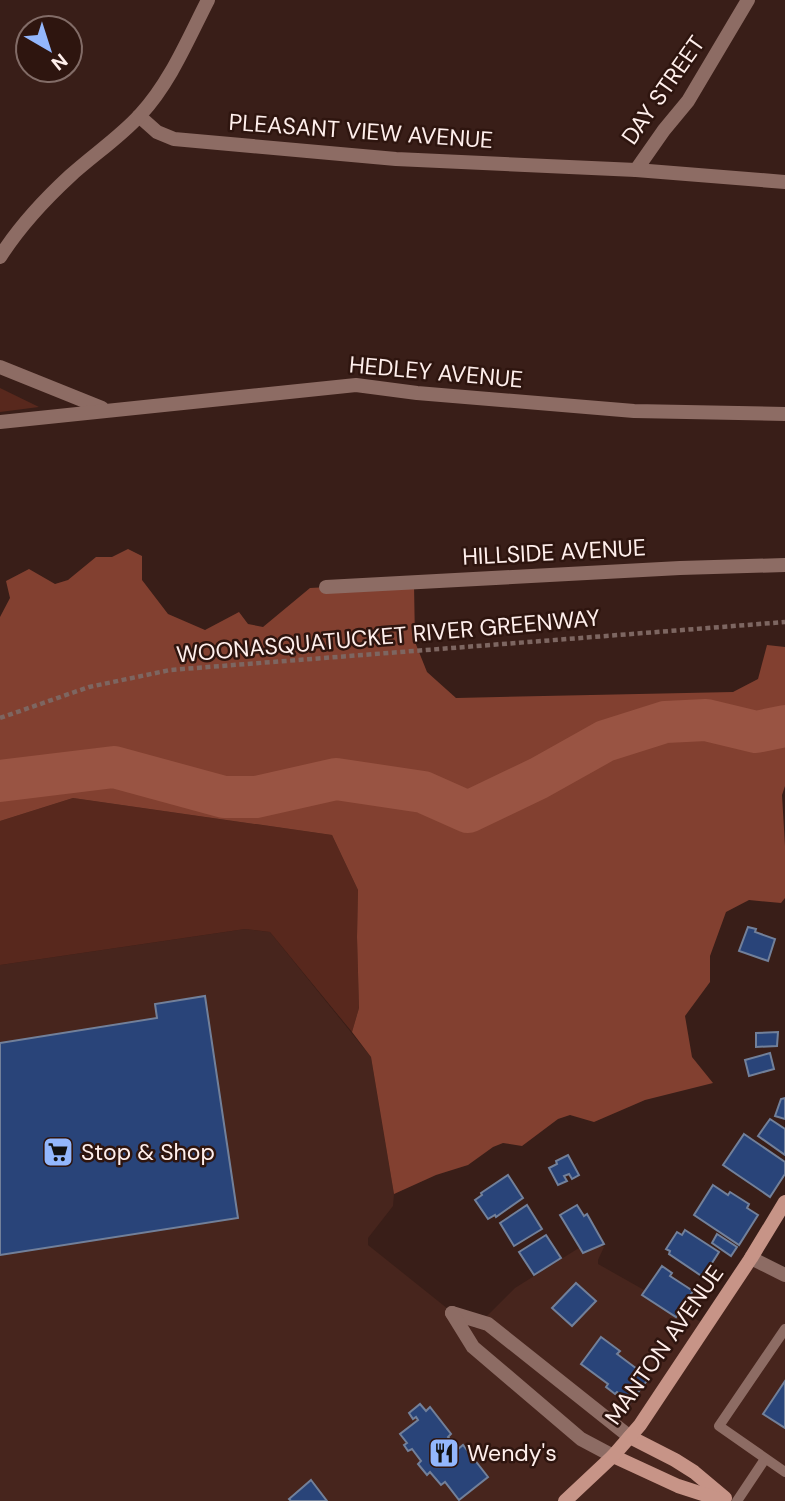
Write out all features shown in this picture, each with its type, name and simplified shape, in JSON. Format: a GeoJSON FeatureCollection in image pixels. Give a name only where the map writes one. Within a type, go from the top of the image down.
{"type":"FeatureCollection","features":[{"type":"Feature","properties":{"kind":"main road","name":"MANTON AVENUE"},"geometry":{"type":"LineString","coordinates":[[565,1501],[613,1456],[640,1426],[785,1202]]}},
{"type":"Feature","properties":{"kind":"main road"},"geometry":{"type":"LineString","coordinates":[[629,1437],[694,1472],[727,1501]]}},
{"type":"Feature","properties":{"kind":"main road"},"geometry":{"type":"LineString","coordinates":[[613,1456],[678,1486],[727,1501]]}},
{"type":"Feature","properties":{"kind":"street"},"geometry":{"type":"LineString","coordinates":[[0,257],[34,212],[71,175],[139,116],[159,92],[208,0]]}},
{"type":"Feature","properties":{"kind":"street","name":"DAY STREET"},"geometry":{"type":"LineString","coordinates":[[636,170],[688,101],[748,0]]}},
{"type":"Feature","properties":{"kind":"street","name":"PLEASANT VIEW AVENUE"},"geometry":{"type":"LineString","coordinates":[[139,116],[157,132],[174,139],[396,159],[636,170],[785,182]]}},
{"type":"Feature","properties":{"kind":"street"},"geometry":{"type":"LineString","coordinates":[[0,367],[106,410]]}},
{"type":"Feature","properties":{"kind":"street","name":"HEDLEY AVENUE"},"geometry":{"type":"LineString","coordinates":[[0,422],[356,385],[417,393],[634,411],[785,414]]}},
{"type":"Feature","properties":{"kind":"street","name":"HILLSIDE AVENUE"},"geometry":{"type":"LineString","coordinates":[[326,587],[785,565]]}},
{"type":"Feature","properties":{"kind":"street"},"geometry":{"type":"LineString","coordinates":[[751,1258],[785,1275]]}},
{"type":"Feature","properties":{"kind":"street"},"geometry":{"type":"LineString","coordinates":[[613,1456],[581,1439],[472,1347],[452,1312],[488,1324],[629,1437]]}},
{"type":"Feature","properties":{"kind":"lane"},"geometry":{"type":"LineString","coordinates":[[785,1329],[719,1426],[785,1472]]}},
{"type":"Feature","properties":{"kind":"lane"},"geometry":{"type":"LineString","coordinates":[[737,1501],[765,1459]]}},
{"type":"Feature","properties":{"kind":"path","name":"WOONASQUATUCKET RIVER GREENWAY"},"geometry":{"type":"LineString","coordinates":[[0,718],[89,687],[170,670],[785,622]]}},
{"type":"Feature","properties":{"kind":"shaded area"},"geometry":{"type":"Polygon","coordinates":[[[0,388],[39,407],[0,412],[0,388]]]}},
{"type":"Feature","properties":{"kind":"shaded area"},"geometry":{"type":"Polygon","coordinates":[[[128,549],[142,556],[142,580],[168,614],[205,630],[239,612],[248,624],[263,627],[310,588],[414,584],[415,642],[427,672],[456,698],[733,692],[758,679],[767,645],[785,647],[785,786],[782,795],[785,898],[781,903],[749,900],[726,912],[710,956],[710,982],[685,1016],[692,1057],[713,1083],[645,1100],[594,1122],[570,1115],[558,1119],[522,1146],[503,1143],[468,1165],[436,1175],[394,1194],[371,1057],[352,1032],[359,1008],[358,890],[332,835],[73,798],[0,821],[0,617],[10,598],[6,581],[29,569],[55,584],[68,580],[96,557],[112,557],[128,549]]]}},
{"type":"Feature","properties":{"kind":"shaded area"},"geometry":{"type":"Polygon","coordinates":[[[73,798],[332,835],[358,890],[359,1008],[352,1032],[270,932],[245,929],[0,965],[0,821],[73,798]]]}},
{"type":"Feature","properties":{"kind":"shaded area"},"geometry":{"type":"Polygon","coordinates":[[[245,929],[270,932],[371,1057],[394,1194],[393,1206],[368,1238],[368,1245],[463,1321],[475,1328],[515,1288],[590,1241],[604,1247],[598,1264],[706,1325],[753,1260],[785,1276],[785,1501],[0,1501],[0,965],[245,929]]]}},
{"type":"Feature","properties":{"kind":"building"},"geometry":{"type":"Polygon","coordinates":[[[748,927],[775,939],[768,961],[739,951],[748,927]]]}},
{"type":"Feature","properties":{"kind":"building"},"geometry":{"type":"Polygon","coordinates":[[[205,996],[238,1218],[0,1255],[0,1043],[157,1018],[155,1004],[205,996]]]}},
{"type":"Feature","properties":{"kind":"building"},"geometry":{"type":"Polygon","coordinates":[[[778,1032],[777,1046],[756,1047],[756,1033],[778,1032]]]}},
{"type":"Feature","properties":{"kind":"building"},"geometry":{"type":"Polygon","coordinates":[[[770,1053],[774,1069],[749,1076],[745,1060],[770,1053]]]}},
{"type":"Feature","properties":{"kind":"building"},"geometry":{"type":"Polygon","coordinates":[[[785,1098],[785,1119],[775,1116],[781,1099],[785,1098]]]}},
{"type":"Feature","properties":{"kind":"building"},"geometry":{"type":"Polygon","coordinates":[[[770,1119],[785,1129],[785,1155],[758,1136],[770,1119]]]}},
{"type":"Feature","properties":{"kind":"building"},"geometry":{"type":"Polygon","coordinates":[[[744,1134],[785,1162],[785,1174],[770,1197],[723,1165],[744,1134]]]}},
{"type":"Feature","properties":{"kind":"building"},"geometry":{"type":"Polygon","coordinates":[[[568,1155],[579,1175],[572,1179],[569,1174],[564,1176],[567,1181],[558,1185],[549,1168],[568,1155]]]}},
{"type":"Feature","properties":{"kind":"building"},"geometry":{"type":"Polygon","coordinates":[[[508,1175],[523,1198],[496,1217],[495,1215],[488,1219],[475,1200],[508,1175]]]}},
{"type":"Feature","properties":{"kind":"building"},"geometry":{"type":"Polygon","coordinates":[[[713,1185],[749,1204],[747,1208],[758,1215],[739,1245],[694,1215],[713,1185]]]}},
{"type":"Feature","properties":{"kind":"building"},"geometry":{"type":"Polygon","coordinates":[[[527,1205],[542,1229],[514,1246],[500,1223],[527,1205]]]}},
{"type":"Feature","properties":{"kind":"building"},"geometry":{"type":"Polygon","coordinates":[[[577,1205],[584,1216],[587,1214],[604,1244],[583,1253],[560,1215],[577,1205]]]}},
{"type":"Feature","properties":{"kind":"building"},"geometry":{"type":"Polygon","coordinates":[[[685,1230],[719,1252],[703,1277],[669,1254],[670,1251],[666,1249],[677,1232],[682,1235],[685,1230]]]}},
{"type":"Feature","properties":{"kind":"building"},"geometry":{"type":"Polygon","coordinates":[[[717,1234],[737,1247],[731,1256],[712,1243],[717,1234]]]}},
{"type":"Feature","properties":{"kind":"building"},"geometry":{"type":"Polygon","coordinates":[[[546,1235],[561,1258],[534,1275],[519,1252],[546,1235]]]}},
{"type":"Feature","properties":{"kind":"building"},"geometry":{"type":"Polygon","coordinates":[[[662,1266],[672,1273],[670,1276],[693,1291],[676,1317],[642,1295],[662,1266]]]}},
{"type":"Feature","properties":{"kind":"building"},"geometry":{"type":"Polygon","coordinates":[[[576,1283],[596,1301],[572,1326],[552,1308],[576,1283]]]}},
{"type":"Feature","properties":{"kind":"building"},"geometry":{"type":"Polygon","coordinates":[[[601,1337],[620,1351],[617,1354],[649,1378],[630,1403],[606,1387],[608,1384],[581,1364],[601,1337]]]}},
{"type":"Feature","properties":{"kind":"building"},"geometry":{"type":"Polygon","coordinates":[[[785,1381],[785,1428],[763,1414],[785,1381]]]}},
{"type":"Feature","properties":{"kind":"building"},"geometry":{"type":"Polygon","coordinates":[[[420,1404],[426,1411],[430,1407],[451,1434],[448,1437],[458,1449],[463,1445],[488,1477],[459,1500],[445,1482],[441,1485],[430,1472],[427,1475],[418,1464],[421,1461],[412,1449],[408,1451],[404,1445],[407,1443],[400,1434],[418,1420],[416,1417],[413,1419],[409,1413],[420,1404]]]}},
{"type":"Feature","properties":{"kind":"building"},"geometry":{"type":"Polygon","coordinates":[[[311,1480],[327,1501],[289,1499],[311,1480]]]}},
{"type":"Feature","properties":{"kind":"waterway"},"geometry":{"type":"LineString","coordinates":[[0,781],[114,767],[224,797],[256,797],[336,779],[423,792],[468,812],[539,778],[605,741],[665,722],[706,720],[756,732],[785,726]]}},
{"type":"Feature","properties":{"kind":"place","name":"Stop & Shop"},"geometry":{"type":"Point","coordinates":[58,1152]}},
{"type":"Feature","properties":{"kind":"place","name":"Wendy's"},"geometry":{"type":"Point","coordinates":[444,1453]}}]}
